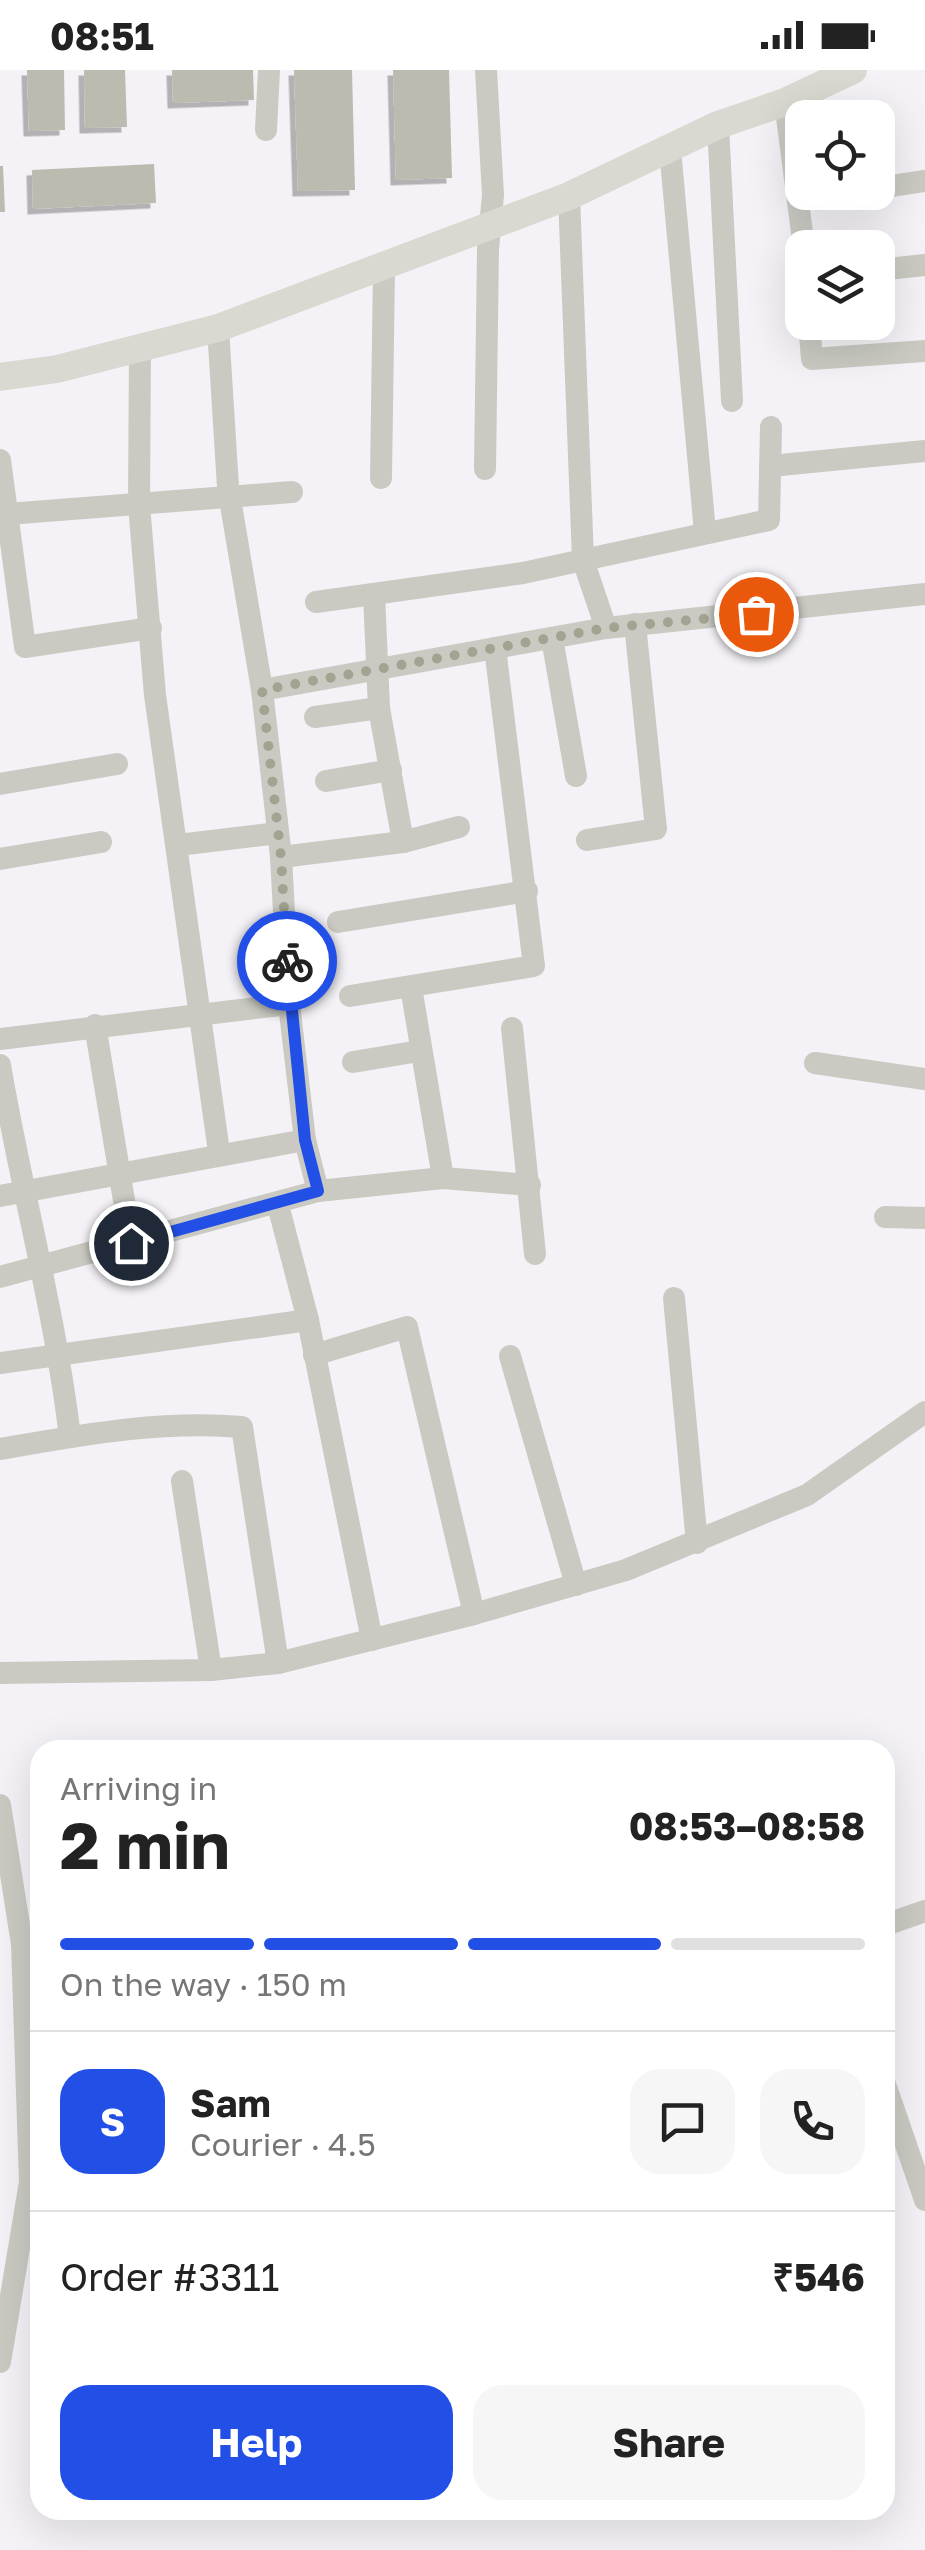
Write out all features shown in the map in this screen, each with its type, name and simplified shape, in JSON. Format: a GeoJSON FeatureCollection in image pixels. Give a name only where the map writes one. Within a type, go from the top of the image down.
{"type":"FeatureCollection","features":[{"type":"Feature","properties":{"kind":"main road"},"geometry":{"type":"LineString","coordinates":[[789,100],[853,70]]}},
{"type":"Feature","properties":{"kind":"main road"},"geometry":{"type":"LineString","coordinates":[[0,378],[58,369],[218,328],[569,196],[718,124],[785,102]]}},
{"type":"Feature","properties":{"kind":"street"},"geometry":{"type":"LineString","coordinates":[[266,130],[269,70]]}},
{"type":"Feature","properties":{"kind":"street"},"geometry":{"type":"LineString","coordinates":[[486,70],[493,224],[488,249],[486,470]]}},
{"type":"Feature","properties":{"kind":"street"},"geometry":{"type":"LineString","coordinates":[[718,124],[732,401]]}},
{"type":"Feature","properties":{"kind":"street"},"geometry":{"type":"LineString","coordinates":[[670,149],[705,532]]}},
{"type":"Feature","properties":{"kind":"street"},"geometry":{"type":"LineString","coordinates":[[895,185],[925,181]]}},
{"type":"Feature","properties":{"kind":"street"},"geometry":{"type":"LineString","coordinates":[[569,196],[582,560],[606,628]]}},
{"type":"Feature","properties":{"kind":"street"},"geometry":{"type":"LineString","coordinates":[[895,268],[925,265]]}},
{"type":"Feature","properties":{"kind":"street"},"geometry":{"type":"LineString","coordinates":[[381,478],[384,268]]}},
{"type":"Feature","properties":{"kind":"street"},"geometry":{"type":"LineString","coordinates":[[218,328],[220,404],[231,498],[262,690],[279,845],[289,1004],[305,1140],[318,1191]]}},
{"type":"Feature","properties":{"kind":"street"},"geometry":{"type":"LineString","coordinates":[[810,340],[812,359],[925,351]]}},
{"type":"Feature","properties":{"kind":"street"},"geometry":{"type":"LineString","coordinates":[[140,346],[139,504],[154,695],[219,1152]]}},
{"type":"Feature","properties":{"kind":"street"},"geometry":{"type":"LineString","coordinates":[[316,602],[524,573],[769,520],[770,427]]}},
{"type":"Feature","properties":{"kind":"street"},"geometry":{"type":"LineString","coordinates":[[770,466],[925,450]]}},
{"type":"Feature","properties":{"kind":"street"},"geometry":{"type":"LineString","coordinates":[[0,460],[5,526],[25,647],[150,628]]}},
{"type":"Feature","properties":{"kind":"street"},"geometry":{"type":"LineString","coordinates":[[5,526],[139,504],[292,492]]}},
{"type":"Feature","properties":{"kind":"street"},"geometry":{"type":"LineString","coordinates":[[374,594],[379,708],[402,842]]}},
{"type":"Feature","properties":{"kind":"street"},"geometry":{"type":"LineString","coordinates":[[262,690],[606,628],[925,594]]}},
{"type":"Feature","properties":{"kind":"street"},"geometry":{"type":"LineString","coordinates":[[587,840],[656,829],[635,624]]}},
{"type":"Feature","properties":{"kind":"street"},"geometry":{"type":"LineString","coordinates":[[552,638],[576,776]]}},
{"type":"Feature","properties":{"kind":"street"},"geometry":{"type":"LineString","coordinates":[[350,996],[534,966],[528,891],[495,648]]}},
{"type":"Feature","properties":{"kind":"street"},"geometry":{"type":"LineString","coordinates":[[315,716],[379,708]]}},
{"type":"Feature","properties":{"kind":"street"},"geometry":{"type":"LineString","coordinates":[[0,784],[118,764]]}},
{"type":"Feature","properties":{"kind":"street"},"geometry":{"type":"LineString","coordinates":[[326,782],[391,770]]}},
{"type":"Feature","properties":{"kind":"street"},"geometry":{"type":"LineString","coordinates":[[178,845],[402,842],[459,827]]}},
{"type":"Feature","properties":{"kind":"street"},"geometry":{"type":"LineString","coordinates":[[0,859],[100,842]]}},
{"type":"Feature","properties":{"kind":"street"},"geometry":{"type":"LineString","coordinates":[[338,922],[528,891]]}},
{"type":"Feature","properties":{"kind":"street"},"geometry":{"type":"LineString","coordinates":[[411,987],[444,1178]]}},
{"type":"Feature","properties":{"kind":"street"},"geometry":{"type":"LineString","coordinates":[[0,1039],[289,1004]]}},
{"type":"Feature","properties":{"kind":"street"},"geometry":{"type":"LineString","coordinates":[[95,1025],[131,1243]]}},
{"type":"Feature","properties":{"kind":"street"},"geometry":{"type":"LineString","coordinates":[[512,1028],[535,1254]]}},
{"type":"Feature","properties":{"kind":"street"},"geometry":{"type":"LineString","coordinates":[[353,1062],[419,1050]]}},
{"type":"Feature","properties":{"kind":"street"},"geometry":{"type":"LineString","coordinates":[[815,1063],[925,1078]]}},
{"type":"Feature","properties":{"kind":"street"},"geometry":{"type":"LineString","coordinates":[[0,1065],[12,1194],[38,1270],[60,1358],[70,1436]]}},
{"type":"Feature","properties":{"kind":"street"},"geometry":{"type":"LineString","coordinates":[[12,1194],[219,1152],[305,1140]]}},
{"type":"Feature","properties":{"kind":"street"},"geometry":{"type":"LineString","coordinates":[[0,1277],[38,1270],[318,1191],[444,1178],[530,1185]]}},
{"type":"Feature","properties":{"kind":"street"},"geometry":{"type":"LineString","coordinates":[[278,1205],[308,1320],[372,1640]]}},
{"type":"Feature","properties":{"kind":"street"},"geometry":{"type":"LineString","coordinates":[[885,1217],[925,1218]]}},
{"type":"Feature","properties":{"kind":"street"},"geometry":{"type":"LineString","coordinates":[[674,1298],[698,1543]]}},
{"type":"Feature","properties":{"kind":"street"},"geometry":{"type":"LineString","coordinates":[[0,1363],[60,1358],[308,1320]]}},
{"type":"Feature","properties":{"kind":"street"},"geometry":{"type":"LineString","coordinates":[[314,1354],[407,1327],[474,1614]]}},
{"type":"Feature","properties":{"kind":"street"},"geometry":{"type":"LineString","coordinates":[[510,1356],[576,1585]]}},
{"type":"Feature","properties":{"kind":"street"},"geometry":{"type":"LineString","coordinates":[[0,1673],[212,1670],[278,1663],[474,1614],[576,1585],[698,1543],[806,1495],[925,1412]]}},
{"type":"Feature","properties":{"kind":"street"},"geometry":{"type":"LineString","coordinates":[[0,1450],[70,1436],[190,1422],[242,1427],[278,1663]]}},
{"type":"Feature","properties":{"kind":"street"},"geometry":{"type":"LineString","coordinates":[[182,1482],[212,1670]]}},
{"type":"Feature","properties":{"kind":"street"},"geometry":{"type":"LineString","coordinates":[[0,1805],[22,1944],[30,2182],[0,2362]]}},
{"type":"Feature","properties":{"kind":"street"},"geometry":{"type":"LineString","coordinates":[[895,1921],[925,1910]]}},
{"type":"Feature","properties":{"kind":"street"},"geometry":{"type":"LineString","coordinates":[[895,2113],[925,2200]]}},
{"type":"Feature","properties":{"kind":"building"},"geometry":{"type":"Polygon","coordinates":[[[27,70],[64,70],[65,130],[29,131],[27,70]]]}},
{"type":"Feature","properties":{"kind":"building"},"geometry":{"type":"Polygon","coordinates":[[[84,70],[125,70],[127,127],[85,128],[84,70]]]}},
{"type":"Feature","properties":{"kind":"building"},"geometry":{"type":"Polygon","coordinates":[[[172,70],[253,70],[254,100],[173,103],[172,70]]]}},
{"type":"Feature","properties":{"kind":"building"},"geometry":{"type":"Polygon","coordinates":[[[294,70],[352,70],[355,190],[298,191],[294,70]]]}},
{"type":"Feature","properties":{"kind":"building"},"geometry":{"type":"Polygon","coordinates":[[[393,70],[449,70],[452,178],[396,180],[393,70]]]}},
{"type":"Feature","properties":{"kind":"building"},"geometry":{"type":"Polygon","coordinates":[[[154,164],[156,203],[33,209],[32,170],[154,164]]]}},
{"type":"Feature","properties":{"kind":"building"},"geometry":{"type":"Polygon","coordinates":[[[3,166],[5,212],[0,212],[3,166]]]}},
{"type":"Feature","properties":{"kind":"way so far"},"geometry":{"type":"LineString","coordinates":[[287,961],[281,857],[262,690],[606,628],[756,614]]}},
{"type":"Feature","properties":{"kind":"route"},"geometry":{"type":"LineString","coordinates":[[131,1243],[318,1191],[305,1140],[287,961]]}}]}
